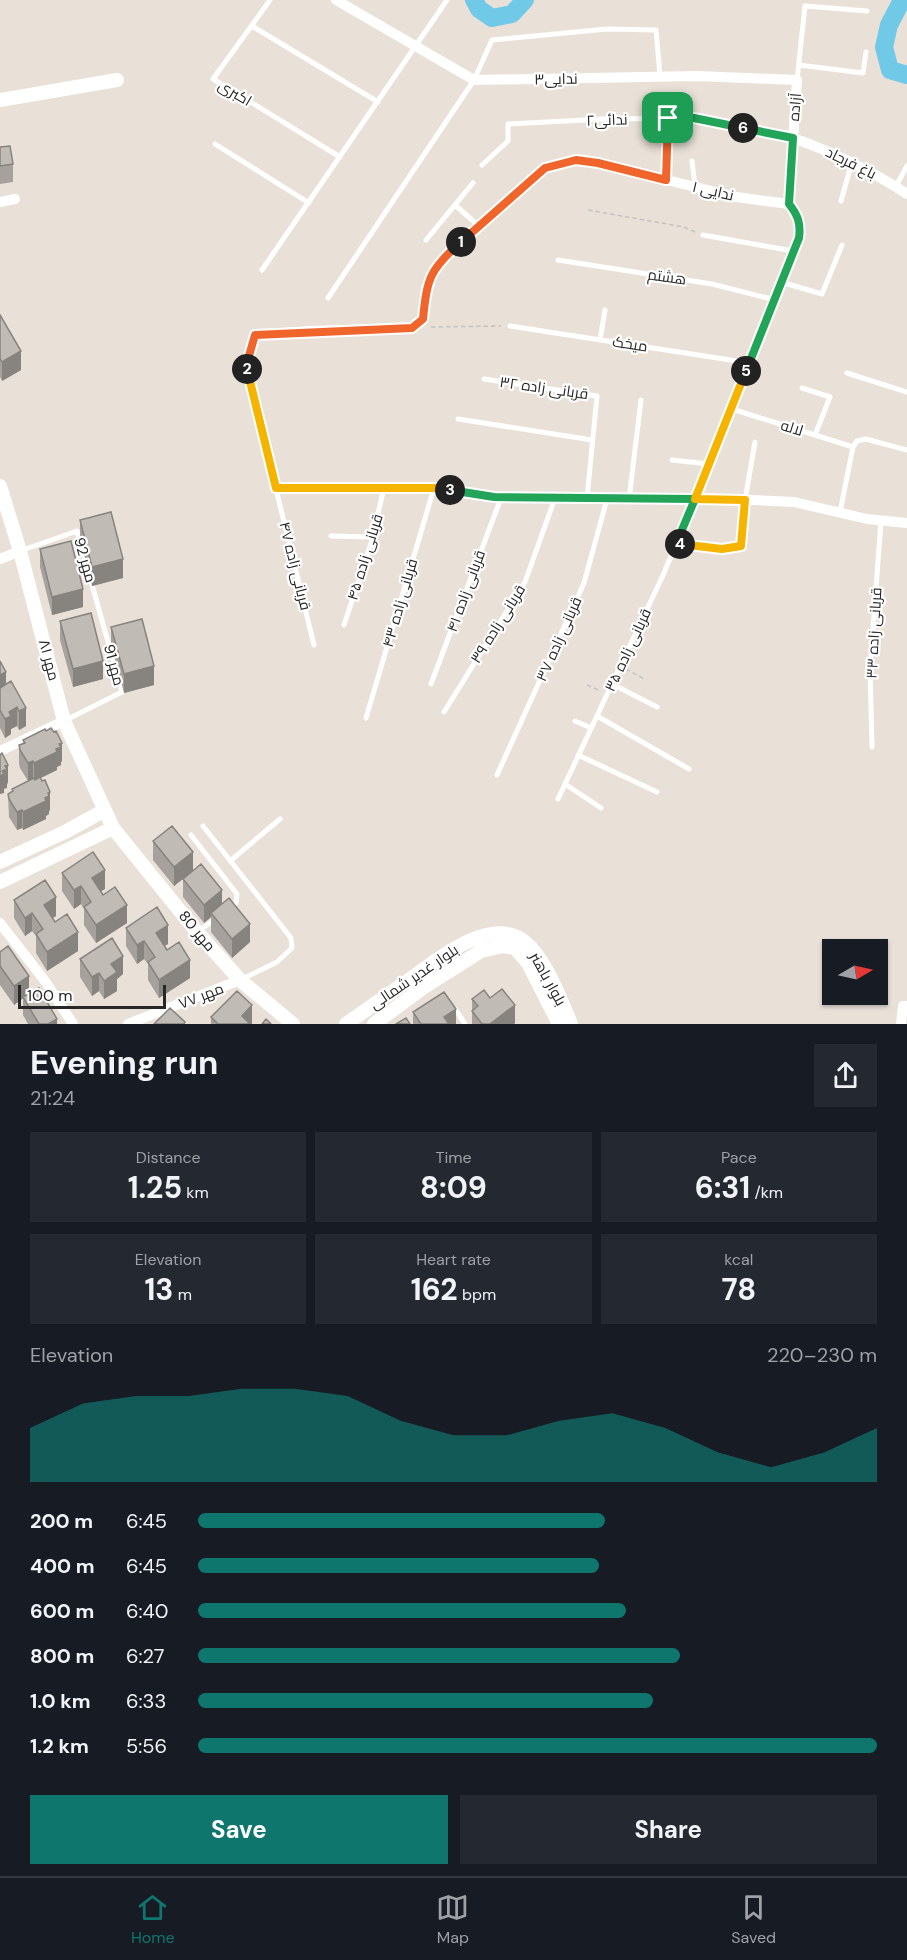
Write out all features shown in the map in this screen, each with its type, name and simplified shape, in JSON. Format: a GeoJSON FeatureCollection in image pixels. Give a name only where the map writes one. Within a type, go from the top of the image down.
{"type":"FeatureCollection","features":[{"type":"Feature","properties":{"kind":"street"},"geometry":{"type":"LineString","coordinates":[[336,0],[474,80]]}},
{"type":"Feature","properties":{"kind":"street","name":"ندایی۳"},"geometry":{"type":"LineString","coordinates":[[474,80],[660,76],[797,80]]}},
{"type":"Feature","properties":{"kind":"street"},"geometry":{"type":"LineString","coordinates":[[0,100],[117,80]]}},
{"type":"Feature","properties":{"kind":"street","name":"آزاده"},"geometry":{"type":"LineString","coordinates":[[695,499],[775,300],[800,229],[795,212],[789,204],[797,80]]}},
{"type":"Feature","properties":{"kind":"street","name":"باغ فرجاد"},"geometry":{"type":"LineString","coordinates":[[793,138],[852,161],[907,194]]}},
{"type":"Feature","properties":{"kind":"street","name":"ندایی ۱"},"geometry":{"type":"LineString","coordinates":[[412,328],[423,319],[426,288],[434,270],[451,251],[545,168],[576,160],[598,163],[736,197],[789,204]]}},
{"type":"Feature","properties":{"kind":"street"},"geometry":{"type":"LineString","coordinates":[[0,202],[15,199]]}},
{"type":"Feature","properties":{"kind":"street"},"geometry":{"type":"LineString","coordinates":[[255,335],[412,328]]}},
{"type":"Feature","properties":{"kind":"street","name":"مهر ۸۱"},"geometry":{"type":"LineString","coordinates":[[0,486],[20,550],[64,721],[113,828]]}},
{"type":"Feature","properties":{"kind":"street"},"geometry":{"type":"LineString","coordinates":[[276,488],[434,488],[501,498],[794,502],[881,520],[907,523]]}},
{"type":"Feature","properties":{"kind":"street"},"geometry":{"type":"LineString","coordinates":[[0,559],[20,550]]}},
{"type":"Feature","properties":{"kind":"street"},"geometry":{"type":"LineString","coordinates":[[0,751],[64,721]]}},
{"type":"Feature","properties":{"kind":"street"},"geometry":{"type":"LineString","coordinates":[[0,862],[65,832],[105,810]]}},
{"type":"Feature","properties":{"kind":"street"},"geometry":{"type":"LineString","coordinates":[[0,882],[113,828]]}},
{"type":"Feature","properties":{"kind":"street","name":"مهر 80"},"geometry":{"type":"LineString","coordinates":[[113,828],[197,932],[240,980],[293,1024]]}},
{"type":"Feature","properties":{"kind":"street"},"geometry":{"type":"LineString","coordinates":[[0,923],[45,981],[73,1024]]}},
{"type":"Feature","properties":{"kind":"street","name":"بلوار باهنر"},"geometry":{"type":"LineString","coordinates":[[487,942],[501,933],[522,940],[531,947],[560,997],[568,1022]]}},
{"type":"Feature","properties":{"kind":"street","name":"بلوار غدیر شمالی"},"geometry":{"type":"LineString","coordinates":[[346,1024],[447,952],[487,942]]}},
{"type":"Feature","properties":{"kind":"street","name":"بلوار غدیر شمالی"},"geometry":{"type":"LineString","coordinates":[[374,1024],[424,987],[481,951],[487,942]]}},
{"type":"Feature","properties":{"kind":"street","name":"مهر ۷۷"},"geometry":{"type":"LineString","coordinates":[[128,1024],[240,980]]}},
{"type":"Feature","properties":{"kind":"street"},"geometry":{"type":"LineString","coordinates":[[901,1024],[905,1006]]}},
{"type":"Feature","properties":{"kind":"lane","name":"اکبری"},"geometry":{"type":"LineString","coordinates":[[270,0],[213,79],[340,157]]}},
{"type":"Feature","properties":{"kind":"lane"},"geometry":{"type":"LineString","coordinates":[[262,270],[447,0]]}},
{"type":"Feature","properties":{"kind":"lane","name":"آزاده"},"geometry":{"type":"LineString","coordinates":[[797,80],[804,6],[867,11]]}},
{"type":"Feature","properties":{"kind":"lane"},"geometry":{"type":"LineString","coordinates":[[252,26],[378,102]]}},
{"type":"Feature","properties":{"kind":"lane"},"geometry":{"type":"LineString","coordinates":[[328,298],[474,80],[492,40],[607,29],[656,30],[660,76]]}},
{"type":"Feature","properties":{"kind":"lane"},"geometry":{"type":"LineString","coordinates":[[799,65],[863,73],[866,52]]}},
{"type":"Feature","properties":{"kind":"lane"},"geometry":{"type":"LineString","coordinates":[[666,180],[668,118]]}},
{"type":"Feature","properties":{"kind":"lane","name":"ندائی۲"},"geometry":{"type":"LineString","coordinates":[[482,165],[508,141],[508,124],[694,118],[793,138]]}},
{"type":"Feature","properties":{"kind":"lane"},"geometry":{"type":"LineString","coordinates":[[215,144],[309,203]]}},
{"type":"Feature","properties":{"kind":"lane"},"geometry":{"type":"LineString","coordinates":[[692,161],[695,187]]}},
{"type":"Feature","properties":{"kind":"lane"},"geometry":{"type":"LineString","coordinates":[[841,201],[852,161]]}},
{"type":"Feature","properties":{"kind":"lane"},"geometry":{"type":"LineString","coordinates":[[896,186],[907,166]]}},
{"type":"Feature","properties":{"kind":"lane"},"geometry":{"type":"LineString","coordinates":[[426,240],[473,183]]}},
{"type":"Feature","properties":{"kind":"lane"},"geometry":{"type":"LineString","coordinates":[[455,205],[479,226]]}},
{"type":"Feature","properties":{"kind":"lane"},"geometry":{"type":"LineString","coordinates":[[703,235],[794,251]]}},
{"type":"Feature","properties":{"kind":"lane"},"geometry":{"type":"LineString","coordinates":[[781,282],[822,294],[842,245]]}},
{"type":"Feature","properties":{"kind":"lane","name":"هشتم"},"geometry":{"type":"LineString","coordinates":[[558,260],[712,284],[775,300]]}},
{"type":"Feature","properties":{"kind":"lane"},"geometry":{"type":"LineString","coordinates":[[600,340],[605,310]]}},
{"type":"Feature","properties":{"kind":"lane","name":"میخک"},"geometry":{"type":"LineString","coordinates":[[510,326],[750,363]]}},
{"type":"Feature","properties":{"kind":"lane","name":"قربانی زاده ۴۷"},"geometry":{"type":"LineString","coordinates":[[246,366],[314,645]]}},
{"type":"Feature","properties":{"kind":"lane"},"geometry":{"type":"LineString","coordinates":[[847,373],[907,392]]}},
{"type":"Feature","properties":{"kind":"lane","name":"قربانی زاده ۳۲"},"geometry":{"type":"LineString","coordinates":[[484,379],[597,396],[587,498]]}},
{"type":"Feature","properties":{"kind":"lane"},"geometry":{"type":"LineString","coordinates":[[802,388],[830,397],[815,435]]}},
{"type":"Feature","properties":{"kind":"lane"},"geometry":{"type":"LineString","coordinates":[[629,499],[641,400]]}},
{"type":"Feature","properties":{"kind":"lane","name":"لاله"},"geometry":{"type":"LineString","coordinates":[[731,409],[853,447]]}},
{"type":"Feature","properties":{"kind":"lane"},"geometry":{"type":"LineString","coordinates":[[459,419],[592,440]]}},
{"type":"Feature","properties":{"kind":"lane"},"geometry":{"type":"LineString","coordinates":[[840,512],[856,441],[866,439],[907,450]]}},
{"type":"Feature","properties":{"kind":"lane"},"geometry":{"type":"LineString","coordinates":[[676,544],[722,549],[741,546],[745,500],[755,442]]}},
{"type":"Feature","properties":{"kind":"lane"},"geometry":{"type":"LineString","coordinates":[[672,460],[709,464]]}},
{"type":"Feature","properties":{"kind":"lane","name":"قربانی زاده ۴۵"},"geometry":{"type":"LineString","coordinates":[[344,625],[373,537],[384,488]]}},
{"type":"Feature","properties":{"kind":"lane","name":"قربانی زاده ۴۳"},"geometry":{"type":"LineString","coordinates":[[366,718],[434,488]]}},
{"type":"Feature","properties":{"kind":"lane","name":"قربانی زاده ۴۱"},"geometry":{"type":"LineString","coordinates":[[431,684],[501,498]]}},
{"type":"Feature","properties":{"kind":"lane","name":"قربانی زاده ۳۹"},"geometry":{"type":"LineString","coordinates":[[444,712],[525,582],[555,498]]}},
{"type":"Feature","properties":{"kind":"lane","name":"قربانی زاده ۳۷"},"geometry":{"type":"LineString","coordinates":[[498,775],[584,583],[607,499]]}},
{"type":"Feature","properties":{"kind":"lane","name":"قربانی زاده ۳۵"},"geometry":{"type":"LineString","coordinates":[[558,799],[695,499]]}},
{"type":"Feature","properties":{"kind":"lane","name":"قربانی زاده ۳۳"},"geometry":{"type":"LineString","coordinates":[[872,747],[870,669],[881,520]]}},
{"type":"Feature","properties":{"kind":"lane","name":"مهر 92"},"geometry":{"type":"LineString","coordinates":[[20,550],[77,531],[99,611]]}},
{"type":"Feature","properties":{"kind":"lane"},"geometry":{"type":"LineString","coordinates":[[331,537],[373,537]]}},
{"type":"Feature","properties":{"kind":"lane","name":"مهر 91"},"geometry":{"type":"LineString","coordinates":[[64,721],[122,692],[99,611]]}},
{"type":"Feature","properties":{"kind":"lane"},"geometry":{"type":"LineString","coordinates":[[612,684],[657,707]]}},
{"type":"Feature","properties":{"kind":"lane"},"geometry":{"type":"LineString","coordinates":[[597,716],[689,769]]}},
{"type":"Feature","properties":{"kind":"lane"},"geometry":{"type":"LineString","coordinates":[[575,721],[591,728]]}},
{"type":"Feature","properties":{"kind":"lane"},"geometry":{"type":"LineString","coordinates":[[578,755],[657,792]]}},
{"type":"Feature","properties":{"kind":"lane"},"geometry":{"type":"LineString","coordinates":[[565,784],[601,808]]}},
{"type":"Feature","properties":{"kind":"lane"},"geometry":{"type":"LineString","coordinates":[[230,861],[280,819]]}},
{"type":"Feature","properties":{"kind":"lane"},"geometry":{"type":"LineString","coordinates":[[203,826],[291,938],[292,948],[277,962],[240,980]]}},
{"type":"Feature","properties":{"kind":"lane"},"geometry":{"type":"LineString","coordinates":[[191,835],[237,894],[236,903],[197,932]]}},
{"type":"Feature","properties":{"kind":"lane"},"geometry":{"type":"LineString","coordinates":[[456,1010],[465,1024]]}},
{"type":"Feature","properties":{"kind":"path"},"geometry":{"type":"LineString","coordinates":[[588,210],[684,227],[703,235]]}},
{"type":"Feature","properties":{"kind":"path"},"geometry":{"type":"LineString","coordinates":[[412,328],[510,326]]}},
{"type":"Feature","properties":{"kind":"path"},"geometry":{"type":"LineString","coordinates":[[246,366],[255,335]]}},
{"type":"Feature","properties":{"kind":"path"},"geometry":{"type":"LineString","coordinates":[[620,665],[646,680]]}},
{"type":"Feature","properties":{"kind":"path"},"geometry":{"type":"LineString","coordinates":[[587,685],[607,694]]}},
{"type":"Feature","properties":{"kind":"building"},"geometry":{"type":"Polygon","coordinates":[[[10,146],[13,164],[0,166],[0,147],[10,146]]]}},
{"type":"Feature","properties":{"kind":"building"},"geometry":{"type":"Polygon","coordinates":[[[0,315],[21,351],[2,362],[0,359],[0,315]]]}},
{"type":"Feature","properties":{"kind":"building"},"geometry":{"type":"Polygon","coordinates":[[[111,512],[123,559],[92,567],[80,520],[111,512]]]}},
{"type":"Feature","properties":{"kind":"building"},"geometry":{"type":"Polygon","coordinates":[[[71,541],[83,589],[52,597],[40,549],[71,541]]]}},
{"type":"Feature","properties":{"kind":"building"},"geometry":{"type":"Polygon","coordinates":[[[91,613],[103,661],[73,669],[60,621],[91,613]]]}},
{"type":"Feature","properties":{"kind":"building"},"geometry":{"type":"Polygon","coordinates":[[[142,619],[154,666],[124,674],[111,627],[142,619]]]}},
{"type":"Feature","properties":{"kind":"building"},"geometry":{"type":"Polygon","coordinates":[[[0,661],[6,672],[0,675],[0,661]]]}},
{"type":"Feature","properties":{"kind":"building"},"geometry":{"type":"Polygon","coordinates":[[[11,681],[26,708],[19,711],[17,707],[9,712],[11,716],[5,719],[0,710],[0,688],[11,681]]]}},
{"type":"Feature","properties":{"kind":"building"},"geometry":{"type":"Polygon","coordinates":[[[51,728],[54,732],[56,731],[62,743],[59,744],[61,747],[56,749],[57,752],[34,763],[33,761],[28,763],[19,745],[25,743],[23,740],[51,728]]]}},
{"type":"Feature","properties":{"kind":"building"},"geometry":{"type":"Polygon","coordinates":[[[2,753],[8,765],[5,766],[7,769],[2,771],[4,774],[0,776],[0,755],[2,753]]]}},
{"type":"Feature","properties":{"kind":"building"},"geometry":{"type":"Polygon","coordinates":[[[40,777],[42,781],[45,780],[50,792],[45,798],[46,801],[23,812],[22,810],[17,812],[8,794],[13,791],[12,789],[40,777]]]}},
{"type":"Feature","properties":{"kind":"building"},"geometry":{"type":"Polygon","coordinates":[[[172,826],[193,852],[174,867],[153,841],[172,826]]]}},
{"type":"Feature","properties":{"kind":"building"},"geometry":{"type":"Polygon","coordinates":[[[93,852],[105,870],[92,878],[103,895],[115,887],[127,905],[96,925],[84,907],[91,902],[81,886],[74,890],[62,873],[93,852]]]}},
{"type":"Feature","properties":{"kind":"building"},"geometry":{"type":"Polygon","coordinates":[[[201,864],[222,890],[204,905],[183,879],[201,864]]]}},
{"type":"Feature","properties":{"kind":"building"},"geometry":{"type":"Polygon","coordinates":[[[45,880],[56,897],[44,905],[55,922],[67,914],[78,932],[47,952],[36,934],[43,929],[32,913],[25,918],[14,900],[45,880]]]}},
{"type":"Feature","properties":{"kind":"building"},"geometry":{"type":"Polygon","coordinates":[[[229,898],[250,924],[232,939],[211,913],[229,898]]]}},
{"type":"Feature","properties":{"kind":"building"},"geometry":{"type":"Polygon","coordinates":[[[157,907],[168,925],[156,933],[167,950],[179,942],[190,960],[159,980],[148,962],[155,957],[144,941],[137,945],[126,928],[157,907]]]}},
{"type":"Feature","properties":{"kind":"building"},"geometry":{"type":"Polygon","coordinates":[[[112,938],[123,956],[111,964],[117,972],[104,981],[99,973],[92,977],[80,959],[112,938]]]}},
{"type":"Feature","properties":{"kind":"building"},"geometry":{"type":"Polygon","coordinates":[[[8,946],[29,976],[14,986],[0,966],[0,952],[8,946]]]}},
{"type":"Feature","properties":{"kind":"building"},"geometry":{"type":"Polygon","coordinates":[[[39,988],[57,1019],[48,1024],[39,1024],[23,997],[39,988]]]}},
{"type":"Feature","properties":{"kind":"building"},"geometry":{"type":"Polygon","coordinates":[[[502,989],[515,1005],[490,1024],[482,1024],[472,1011],[478,1006],[472,999],[484,990],[490,998],[502,989]]]}},
{"type":"Feature","properties":{"kind":"building"},"geometry":{"type":"Polygon","coordinates":[[[237,991],[252,1005],[242,1016],[250,1024],[218,1024],[211,1017],[237,991]]]}},
{"type":"Feature","properties":{"kind":"building"},"geometry":{"type":"Polygon","coordinates":[[[444,992],[456,1009],[444,1017],[449,1024],[421,1024],[413,1012],[444,992]]]}},
{"type":"Feature","properties":{"kind":"building"},"geometry":{"type":"Polygon","coordinates":[[[170,1008],[185,1022],[184,1024],[154,1024],[170,1008]]]}},
{"type":"Feature","properties":{"kind":"building"},"geometry":{"type":"Polygon","coordinates":[[[406,1018],[410,1024],[396,1024],[406,1018]]]}},
{"type":"Feature","properties":{"kind":"waterway"},"geometry":{"type":"LineString","coordinates":[[474,0],[479,9],[492,18],[512,14],[525,0]]}},
{"type":"Feature","properties":{"kind":"waterway"},"geometry":{"type":"LineString","coordinates":[[902,0],[889,25],[884,47],[890,70],[907,75]]}},
{"type":"Feature","properties":{"kind":"route"},"geometry":{"type":"LineString","coordinates":[[668,118],[666,180],[598,163],[576,160],[545,168],[451,251],[434,270],[426,288],[423,319],[412,328],[255,335],[246,366],[276,488],[434,488],[494,497],[695,499],[676,544],[722,549],[741,546],[745,500],[695,499],[799,238],[799,221],[789,204],[793,138],[694,118],[668,118]]}}]}
